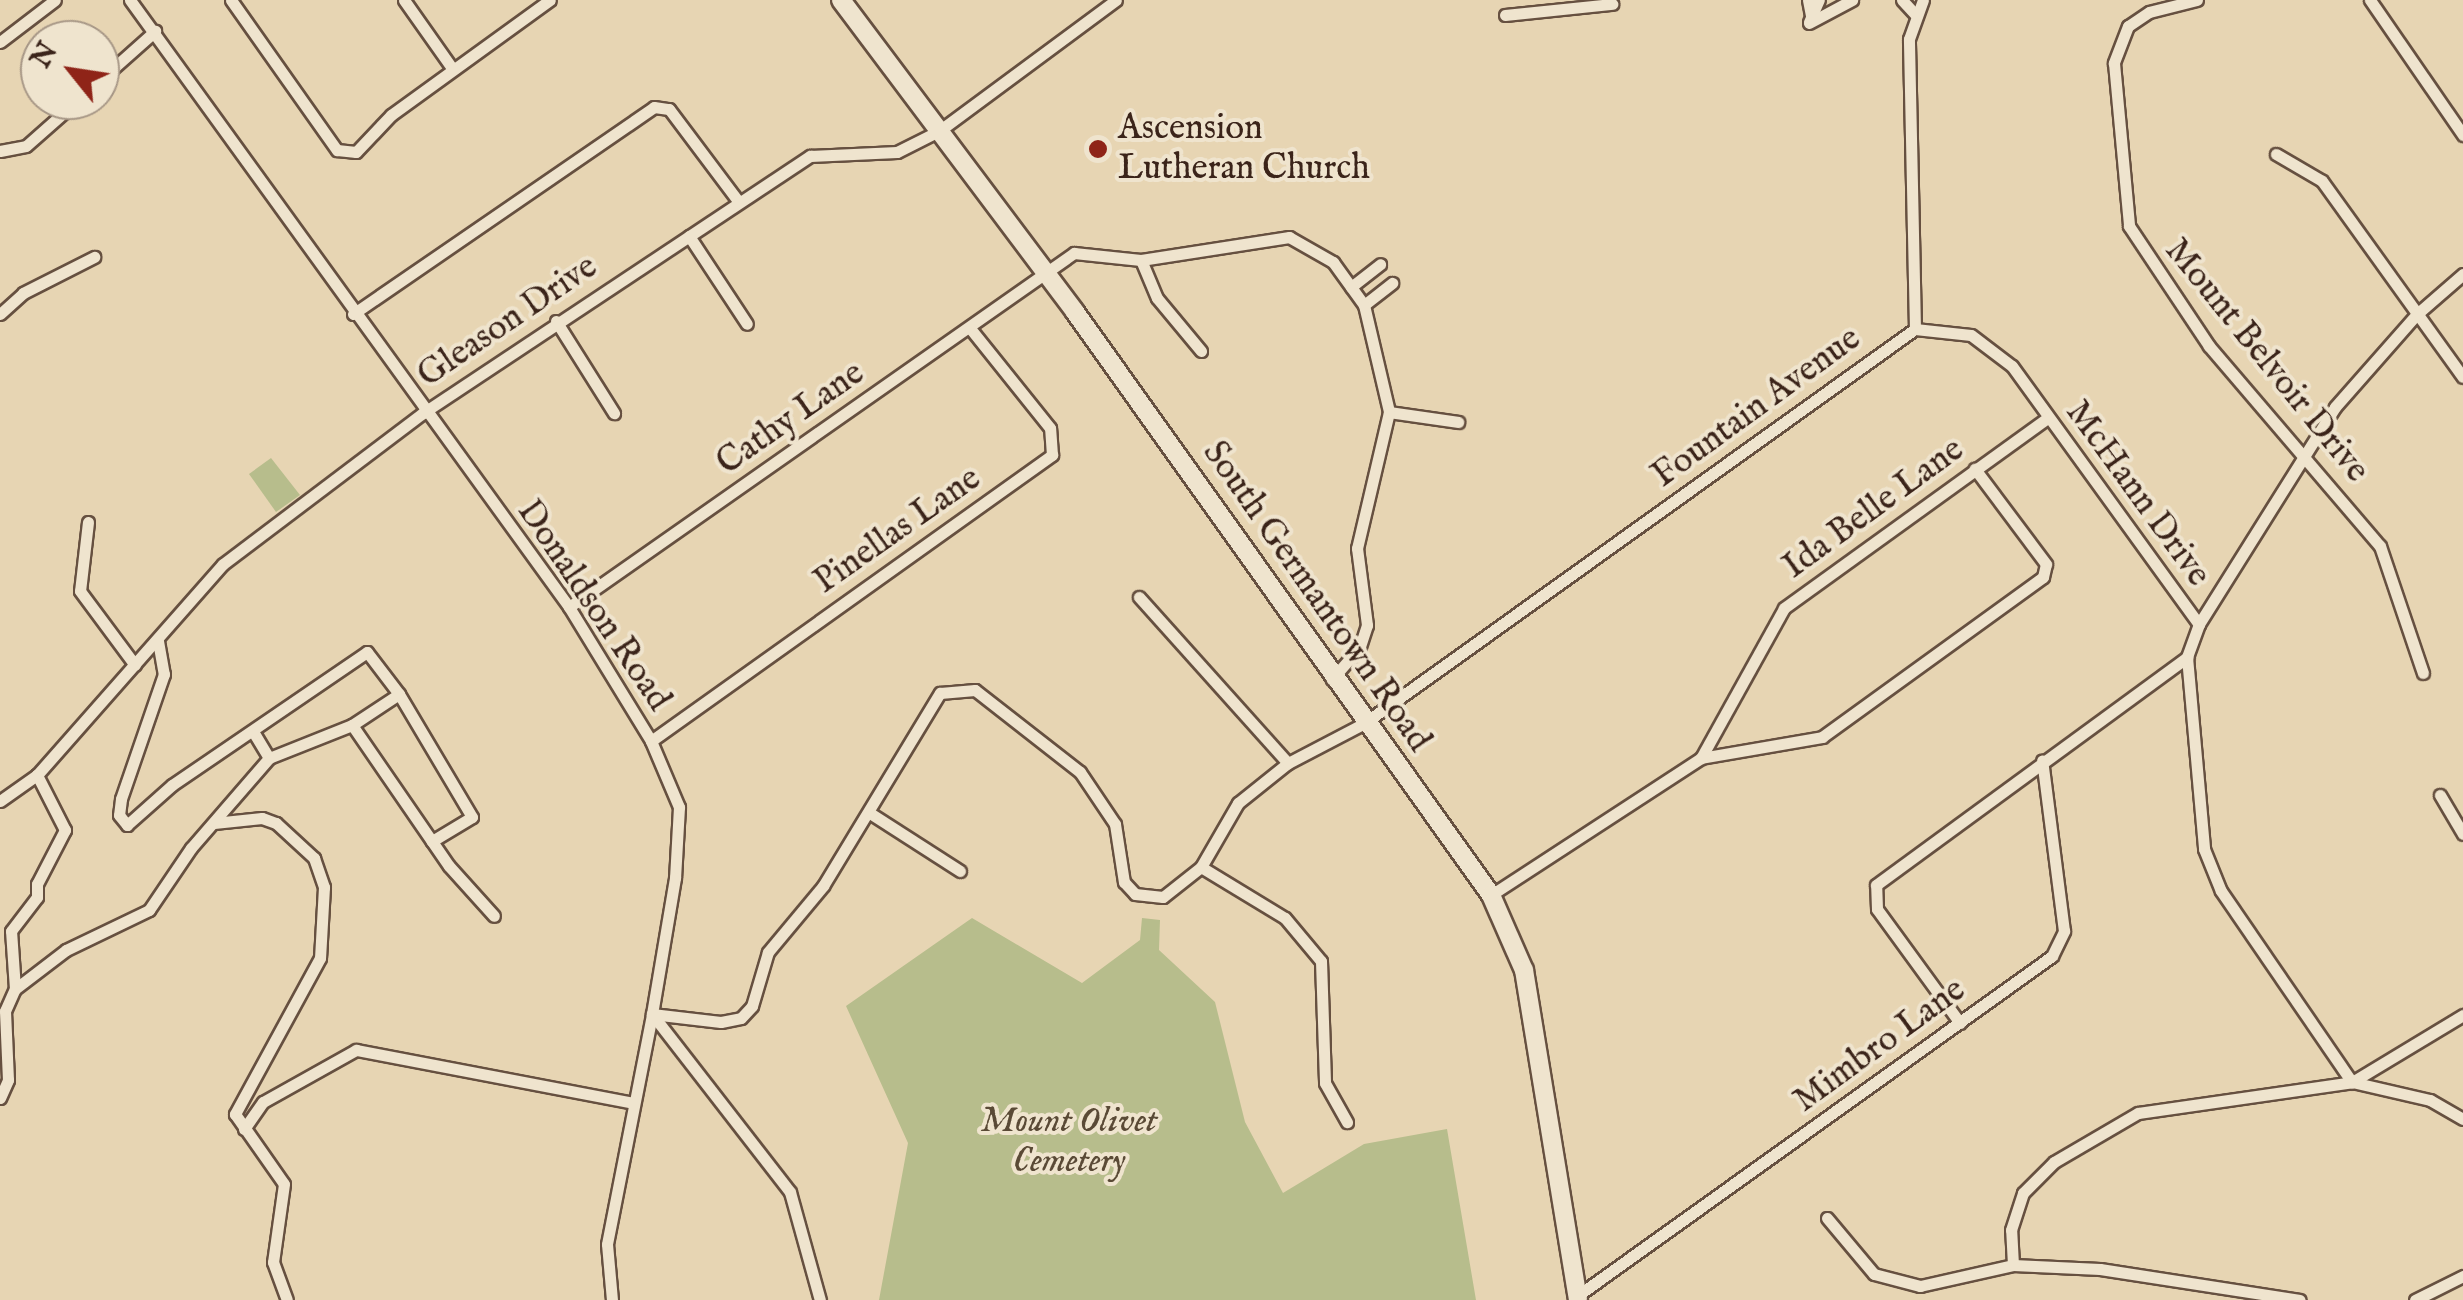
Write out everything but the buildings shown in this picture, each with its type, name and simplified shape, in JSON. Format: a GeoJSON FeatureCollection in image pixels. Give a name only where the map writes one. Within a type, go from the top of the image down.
{"type":"FeatureCollection","features":[{"type":"Feature","properties":{"kind":"main road","name":"South Germantown Road"},"geometry":{"type":"LineString","coordinates":[[841,0],[940,130],[1362,724],[1491,896],[1524,970],[1578,1298]]}},
{"type":"Feature","properties":{"kind":"street"},"geometry":{"type":"LineString","coordinates":[[0,42],[55,0]]}},
{"type":"Feature","properties":{"kind":"street","name":"Donaldson Road"},"geometry":{"type":"LineString","coordinates":[[130,0],[422,413],[569,608],[650,740],[680,807],[675,878],[608,1244],[612,1300]]}},
{"type":"Feature","properties":{"kind":"street"},"geometry":{"type":"LineString","coordinates":[[231,0],[337,150],[356,152],[452,68],[550,0]]}},
{"type":"Feature","properties":{"kind":"street"},"geometry":{"type":"LineString","coordinates":[[404,0],[452,68]]}},
{"type":"Feature","properties":{"kind":"street","name":"Gleason Drive"},"geometry":{"type":"LineString","coordinates":[[0,802],[38,776],[223,564],[422,413],[738,200],[810,156],[897,152],[940,130],[1116,0]]}},
{"type":"Feature","properties":{"kind":"street"},"geometry":{"type":"LineString","coordinates":[[1808,0],[1811,16]]}},
{"type":"Feature","properties":{"kind":"street"},"geometry":{"type":"LineString","coordinates":[[1819,0],[1809,23],[1852,0]]}},
{"type":"Feature","properties":{"kind":"street"},"geometry":{"type":"LineString","coordinates":[[1902,0],[1915,14]]}},
{"type":"Feature","properties":{"kind":"street","name":"Fountain Avenue"},"geometry":{"type":"LineString","coordinates":[[1201,868],[1238,803],[1288,763],[1362,724],[1914,329],[1909,79],[1915,14],[1922,0]]}},
{"type":"Feature","properties":{"kind":"street","name":"Mount Belvoir Drive"},"geometry":{"type":"LineString","coordinates":[[2197,0],[2150,12],[2128,26],[2114,63],[2129,226],[2209,346],[2380,546],[2423,672]]}},
{"type":"Feature","properties":{"kind":"street"},"geometry":{"type":"LineString","coordinates":[[2370,0],[2463,135]]}},
{"type":"Feature","properties":{"kind":"street"},"geometry":{"type":"LineString","coordinates":[[1505,14],[1612,4]]}},
{"type":"Feature","properties":{"kind":"street"},"geometry":{"type":"LineString","coordinates":[[120,62],[155,31]]}},
{"type":"Feature","properties":{"kind":"street"},"geometry":{"type":"LineString","coordinates":[[353,314],[654,107],[669,109],[738,200]]}},
{"type":"Feature","properties":{"kind":"street"},"geometry":{"type":"LineString","coordinates":[[3,153],[26,146],[55,120]]}},
{"type":"Feature","properties":{"kind":"street"},"geometry":{"type":"LineString","coordinates":[[2276,154],[2322,181],[2463,377]]}},
{"type":"Feature","properties":{"kind":"street"},"geometry":{"type":"LineString","coordinates":[[689,236],[747,324]]}},
{"type":"Feature","properties":{"kind":"street","name":"Cathy Lane"},"geometry":{"type":"LineString","coordinates":[[569,608],[1074,253],[1140,260],[1289,237],[1314,246],[1364,305]]}},
{"type":"Feature","properties":{"kind":"street"},"geometry":{"type":"LineString","coordinates":[[0,314],[23,292],[94,257]]}},
{"type":"Feature","properties":{"kind":"street"},"geometry":{"type":"LineString","coordinates":[[1140,260],[1158,298],[1201,351]]}},
{"type":"Feature","properties":{"kind":"street"},"geometry":{"type":"LineString","coordinates":[[1351,287],[1380,264]]}},
{"type":"Feature","properties":{"kind":"street"},"geometry":{"type":"LineString","coordinates":[[2198,624],[2301,454],[2417,314],[2463,274]]}},
{"type":"Feature","properties":{"kind":"street"},"geometry":{"type":"LineString","coordinates":[[1332,679],[1360,647],[1367,625],[1357,548],[1389,412],[1364,305],[1392,284]]}},
{"type":"Feature","properties":{"kind":"street"},"geometry":{"type":"LineString","coordinates":[[556,321],[614,413]]}},
{"type":"Feature","properties":{"kind":"street","name":"Pinellas Lane"},"geometry":{"type":"LineString","coordinates":[[650,740],[1052,455],[1050,428],[970,328]]}},
{"type":"Feature","properties":{"kind":"street","name":"McHann Drive"},"geometry":{"type":"LineString","coordinates":[[1914,329],[1971,334],[2012,366],[2198,624],[2187,657],[2210,863],[2221,891],[2352,1082]]}},
{"type":"Feature","properties":{"kind":"street"},"geometry":{"type":"LineString","coordinates":[[1389,412],[1458,422]]}},
{"type":"Feature","properties":{"kind":"street","name":"Ida Belle Lane"},"geometry":{"type":"LineString","coordinates":[[1491,896],[1700,758],[1784,608],[2046,418]]}},
{"type":"Feature","properties":{"kind":"street"},"geometry":{"type":"LineString","coordinates":[[1700,758],[1822,737],[2043,578],[2046,564],[1975,469]]}},
{"type":"Feature","properties":{"kind":"street"},"geometry":{"type":"LineString","coordinates":[[88,522],[80,591],[135,665]]}},
{"type":"Feature","properties":{"kind":"street"},"geometry":{"type":"LineString","coordinates":[[1140,597],[1288,763]]}},
{"type":"Feature","properties":{"kind":"street"},"geometry":{"type":"LineString","coordinates":[[158,641],[164,674],[120,800],[122,821],[134,823],[172,785],[254,735],[367,652],[399,694],[472,817],[432,841]]}},
{"type":"Feature","properties":{"kind":"street"},"geometry":{"type":"LineString","coordinates":[[1960,1023],[1877,909],[1876,886],[2042,760],[2187,657]]}},
{"type":"Feature","properties":{"kind":"street"},"geometry":{"type":"LineString","coordinates":[[652,1014],[722,1022],[741,1018],[752,1006],[768,952],[823,886],[870,813],[928,706],[940,694],[975,690],[1029,726],[1104,799],[1115,824],[1118,868],[1135,894],[1162,897],[1201,868],[1285,918],[1322,961],[1326,1083],[1347,1122]]}},
{"type":"Feature","properties":{"kind":"street"},"geometry":{"type":"LineString","coordinates":[[15,989],[66,950],[149,910],[214,823],[270,758],[352,725],[399,694]]}},
{"type":"Feature","properties":{"kind":"street"},"geometry":{"type":"LineString","coordinates":[[352,725],[432,841],[494,916]]}},
{"type":"Feature","properties":{"kind":"street"},"geometry":{"type":"LineString","coordinates":[[254,735],[270,758]]}},
{"type":"Feature","properties":{"kind":"street","name":"Mimbro Lane"},"geometry":{"type":"LineString","coordinates":[[1578,1298],[2052,956],[2064,931],[2042,760]]}},
{"type":"Feature","properties":{"kind":"street"},"geometry":{"type":"LineString","coordinates":[[0,1098],[8,1080],[4,1020],[15,989],[11,931],[37,897],[36,884],[65,830],[38,776]]}},
{"type":"Feature","properties":{"kind":"street"},"geometry":{"type":"LineString","coordinates":[[2440,795],[2463,834]]}},
{"type":"Feature","properties":{"kind":"street"},"geometry":{"type":"LineString","coordinates":[[870,813],[960,871]]}},
{"type":"Feature","properties":{"kind":"street"},"geometry":{"type":"LineString","coordinates":[[214,823],[262,818],[285,829],[314,858],[327,905],[320,958],[239,1100],[235,1117],[284,1184],[273,1262],[287,1300]]}},
{"type":"Feature","properties":{"kind":"street"},"geometry":{"type":"LineString","coordinates":[[652,1014],[790,1192],[820,1300]]}},
{"type":"Feature","properties":{"kind":"street"},"geometry":{"type":"LineString","coordinates":[[2352,1082],[2463,1015]]}},
{"type":"Feature","properties":{"kind":"street"},"geometry":{"type":"LineString","coordinates":[[244,1129],[267,1099],[356,1050],[632,1102]]}},
{"type":"Feature","properties":{"kind":"street"},"geometry":{"type":"LineString","coordinates":[[2013,1265],[2011,1230],[2023,1194],[2054,1162],[2138,1113],[2352,1082],[2430,1100],[2463,1119]]}},
{"type":"Feature","properties":{"kind":"street"},"geometry":{"type":"LineString","coordinates":[[1827,1218],[1874,1274],[1920,1286],[2013,1265],[2100,1269],[2300,1300]]}},
{"type":"Feature","properties":{"kind":"street"},"geometry":{"type":"LineString","coordinates":[[2415,1300],[2463,1276]]}},
{"type":"Feature","properties":{"kind":"green space"},"geometry":{"type":"Polygon","coordinates":[[[271,458],[300,495],[276,512],[249,474],[271,458]]]}},
{"type":"Feature","properties":{"kind":"green space","name":"Mount Olivet Cemetery"},"geometry":{"type":"Polygon","coordinates":[[[972,918],[1082,983],[1140,940],[1142,918],[1160,920],[1159,950],[1215,1002],[1245,1122],[1283,1193],[1364,1144],[1447,1129],[1476,1300],[879,1300],[908,1143],[846,1006],[972,918]]]}},
{"type":"Feature","properties":{"kind":"place","name":"Ascension Lutheran Church"},"geometry":{"type":"Point","coordinates":[1098,149]}}]}
